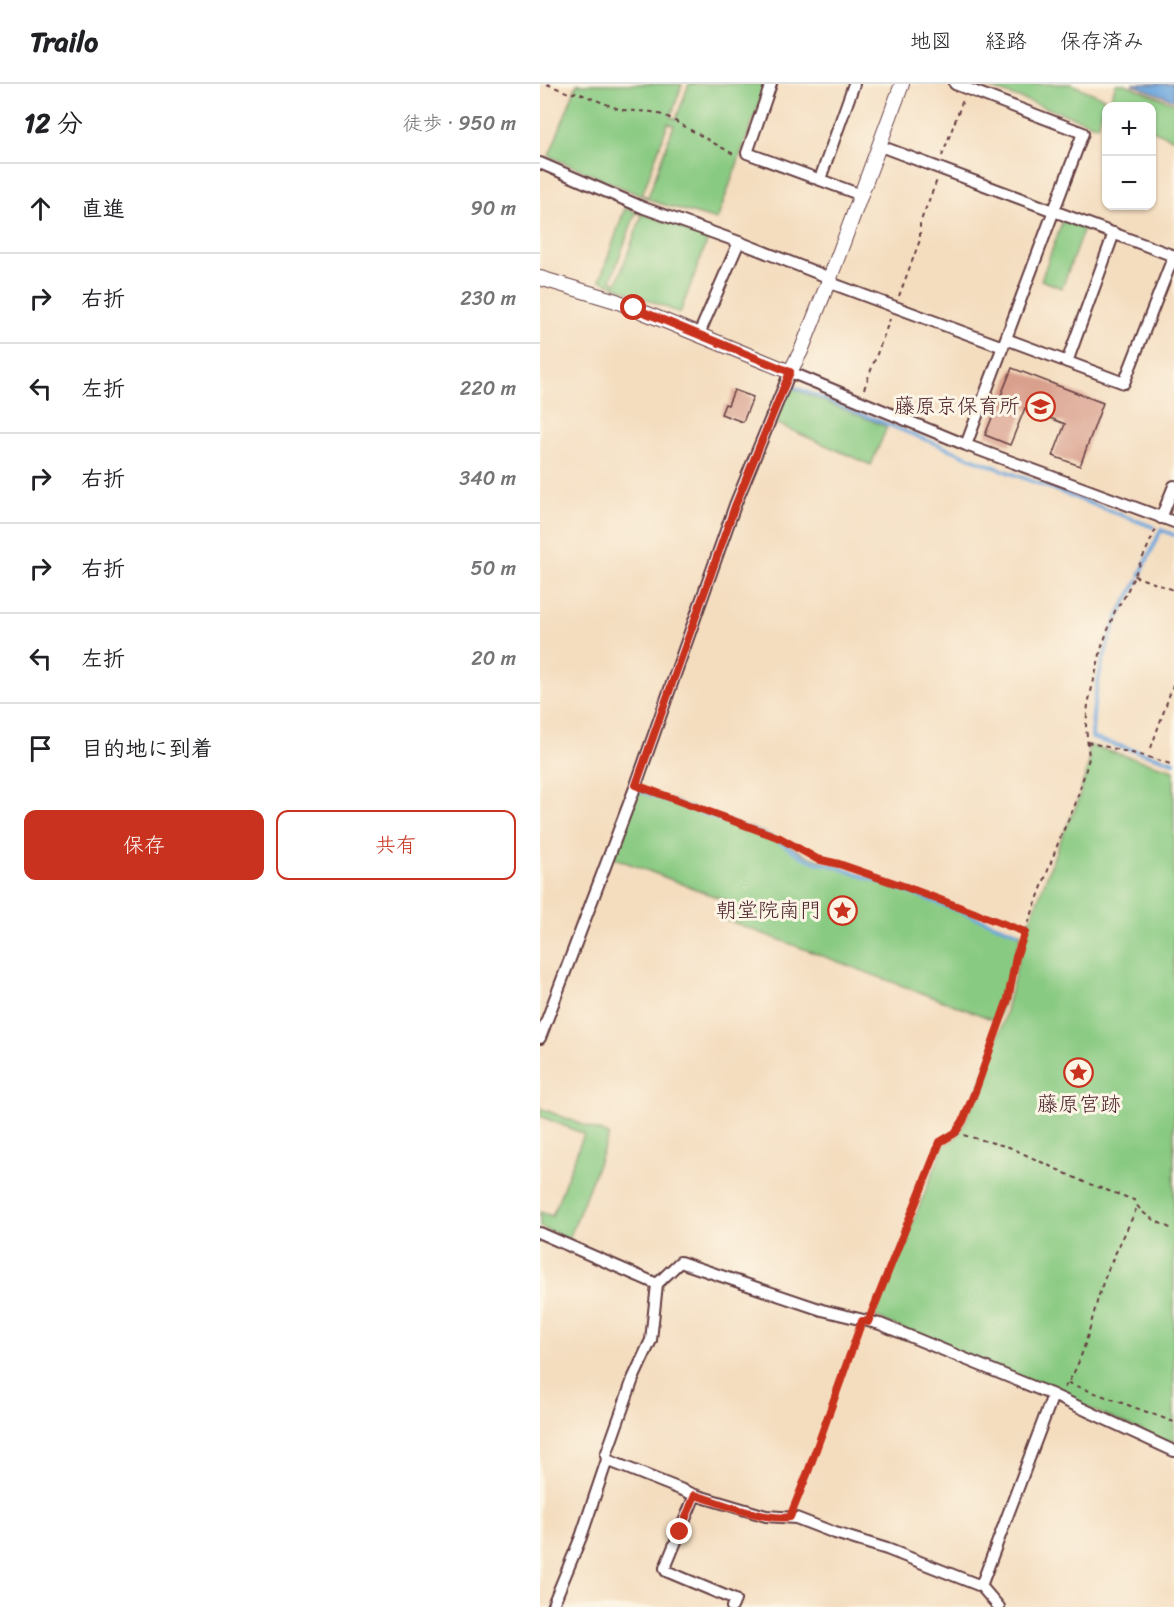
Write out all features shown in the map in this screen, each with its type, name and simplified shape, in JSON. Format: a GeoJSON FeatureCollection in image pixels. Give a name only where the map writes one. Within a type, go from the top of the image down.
{"type":"FeatureCollection","features":[{"type":"Feature","properties":{"kind":"street"},"geometry":{"type":"LineString","coordinates":[[771,84],[747,153],[861,195]]}},
{"type":"Feature","properties":{"kind":"street"},"geometry":{"type":"LineString","coordinates":[[820,179],[854,84]]}},
{"type":"Feature","properties":{"kind":"street"},"geometry":{"type":"LineString","coordinates":[[540,1038],[636,785],[735,506],[790,372],[801,351],[902,84]]}},
{"type":"Feature","properties":{"kind":"street"},"geometry":{"type":"LineString","coordinates":[[955,84],[1083,133],[966,445]]}},
{"type":"Feature","properties":{"kind":"street"},"geometry":{"type":"LineString","coordinates":[[540,163],[644,208],[739,242],[895,307],[1067,362],[1124,383],[1174,256],[880,146]]}},
{"type":"Feature","properties":{"kind":"street"},"geometry":{"type":"LineString","coordinates":[[1067,362],[1114,233]]}},
{"type":"Feature","properties":{"kind":"street"},"geometry":{"type":"LineString","coordinates":[[699,334],[739,242]]}},
{"type":"Feature","properties":{"kind":"street"},"geometry":{"type":"LineString","coordinates":[[540,278],[616,301],[966,445],[1174,522]]}},
{"type":"Feature","properties":{"kind":"street"},"geometry":{"type":"LineString","coordinates":[[1161,518],[1174,486]]}},
{"type":"Feature","properties":{"kind":"street"},"geometry":{"type":"LineString","coordinates":[[540,1233],[657,1284]]}},
{"type":"Feature","properties":{"kind":"street"},"geometry":{"type":"LineString","coordinates":[[552,1607],[581,1537],[607,1460],[606,1455],[617,1422],[651,1340],[657,1284],[680,1262],[781,1298],[880,1324],[1055,1396],[1174,1451]]}},
{"type":"Feature","properties":{"kind":"street"},"geometry":{"type":"LineString","coordinates":[[981,1586],[1055,1396]]}},
{"type":"Feature","properties":{"kind":"street"},"geometry":{"type":"LineString","coordinates":[[607,1460],[695,1495],[766,1516],[790,1517],[887,1549],[981,1586],[999,1607]]}},
{"type":"Feature","properties":{"kind":"street"},"geometry":{"type":"LineString","coordinates":[[695,1495],[665,1568],[666,1571],[735,1600],[732,1607]]}},
{"type":"Feature","properties":{"kind":"path"},"geometry":{"type":"LineString","coordinates":[[547,84],[571,94],[576,92],[621,110],[652,112],[666,116],[739,157]]}},
{"type":"Feature","properties":{"kind":"path"},"geometry":{"type":"LineString","coordinates":[[859,402],[920,240],[920,223],[967,89]]}},
{"type":"Feature","properties":{"kind":"path"},"geometry":{"type":"LineString","coordinates":[[790,1517],[865,1321],[940,1142],[955,1133],[963,1121],[997,1033],[1008,999],[1016,957],[1060,838],[1076,805],[1089,758],[1086,726],[1092,680],[1115,611],[1125,596],[1161,518]]}},
{"type":"Feature","properties":{"kind":"path"},"geometry":{"type":"LineString","coordinates":[[1134,576],[1174,590]]}},
{"type":"Feature","properties":{"kind":"path"},"geometry":{"type":"LineString","coordinates":[[1151,748],[1174,682]]}},
{"type":"Feature","properties":{"kind":"path"},"geometry":{"type":"LineString","coordinates":[[1087,742],[1174,765]]}},
{"type":"Feature","properties":{"kind":"path"},"geometry":{"type":"LineString","coordinates":[[636,785],[780,838],[817,859],[839,864],[906,887],[1025,932]]}},
{"type":"Feature","properties":{"kind":"path"},"geometry":{"type":"LineString","coordinates":[[955,1133],[1010,1147],[1084,1182],[1134,1200],[1137,1207],[1149,1217],[1174,1230]]}},
{"type":"Feature","properties":{"kind":"path"},"geometry":{"type":"LineString","coordinates":[[1055,1396],[1068,1383],[1114,1255],[1137,1207]]}},
{"type":"Feature","properties":{"kind":"path"},"geometry":{"type":"LineString","coordinates":[[1068,1383],[1174,1422]]}},
{"type":"Feature","properties":{"kind":"green space"},"geometry":{"type":"Polygon","coordinates":[[[577,84],[682,84],[671,117],[676,119],[689,84],[766,84],[717,220],[658,203],[549,156],[577,84]],[[668,123],[642,195],[648,197],[674,125],[668,123]]]}},
{"type":"Feature","properties":{"kind":"green space"},"geometry":{"type":"Polygon","coordinates":[[[979,84],[1071,84],[1104,98],[1098,126],[979,84]]]}},
{"type":"Feature","properties":{"kind":"green space"},"geometry":{"type":"Polygon","coordinates":[[[1116,84],[1125,84],[1174,103],[1174,139],[1156,132],[1156,102],[1109,102],[1116,84]]]}},
{"type":"Feature","properties":{"kind":"green space"},"geometry":{"type":"Polygon","coordinates":[[[625,208],[709,236],[680,313],[600,280],[625,208]],[[636,212],[611,280],[617,283],[642,215],[636,212]]]}},
{"type":"Feature","properties":{"kind":"green space"},"geometry":{"type":"Polygon","coordinates":[[[1063,220],[1084,228],[1062,288],[1041,280],[1063,220]]]}},
{"type":"Feature","properties":{"kind":"green space"},"geometry":{"type":"Polygon","coordinates":[[[787,386],[887,427],[871,465],[773,422],[787,386]]]}},
{"type":"Feature","properties":{"kind":"green space","name":"藤原宮跡"},"geometry":{"type":"Polygon","coordinates":[[[1088,745],[1174,770],[1174,1445],[875,1317],[944,1145],[955,1139],[965,1123],[1003,1023],[1025,934],[1060,841],[1077,804],[1089,762],[1088,745]]]}},
{"type":"Feature","properties":{"kind":"green space","name":"朝堂院南門"},"geometry":{"type":"Polygon","coordinates":[[[638,788],[764,833],[805,855],[1021,933],[997,1021],[721,918],[727,901],[612,857],[638,788]]]}},
{"type":"Feature","properties":{"kind":"green space"},"geometry":{"type":"Polygon","coordinates":[[[540,1108],[609,1135],[569,1239],[540,1227],[540,1212],[552,1216],[584,1134],[540,1116],[540,1108]]]}},
{"type":"Feature","properties":{"kind":"water"},"geometry":{"type":"Polygon","coordinates":[[[1132,84],[1174,84],[1174,100],[1132,84]]]}},
{"type":"Feature","properties":{"kind":"building"},"geometry":{"type":"Polygon","coordinates":[[[1012,368],[1103,403],[1080,466],[1053,456],[1065,424],[1025,408],[1010,445],[985,435],[1012,368]]]}},
{"type":"Feature","properties":{"kind":"building"},"geometry":{"type":"Polygon","coordinates":[[[734,390],[753,397],[743,422],[721,414],[725,404],[728,405],[734,390]]]}},
{"type":"Feature","properties":{"kind":"waterway"},"geometry":{"type":"LineString","coordinates":[[792,386],[971,458],[1153,527]]}},
{"type":"Feature","properties":{"kind":"waterway"},"geometry":{"type":"LineString","coordinates":[[1161,530],[1174,535]]}},
{"type":"Feature","properties":{"kind":"waterway"},"geometry":{"type":"LineString","coordinates":[[1140,575],[1161,530]]}},
{"type":"Feature","properties":{"kind":"waterway"},"geometry":{"type":"LineString","coordinates":[[1138,580],[1118,617],[1107,646],[1096,692],[1092,738],[1174,762]]}},
{"type":"Feature","properties":{"kind":"waterway"},"geometry":{"type":"LineString","coordinates":[[638,790],[777,840],[803,857],[816,862],[903,890],[1018,933]]}},
{"type":"Feature","properties":{"kind":"place","name":"藤原京保育所"},"geometry":{"type":"Point","coordinates":[1041,406]}},
{"type":"Feature","properties":{"kind":"place","name":"朝堂院南門"},"geometry":{"type":"Point","coordinates":[842,910]}},
{"type":"Feature","properties":{"kind":"place","name":"藤原宮跡"},"geometry":{"type":"Point","coordinates":[1079,1073]}},
{"type":"Feature","properties":{"kind":"route"},"geometry":{"type":"LineString","coordinates":[[634,308],[790,372],[735,506],[636,785],[780,838],[817,859],[839,864],[906,887],[1025,932],[1016,957],[1008,999],[976,1089],[963,1121],[955,1133],[940,1142],[868,1322],[862,1321],[790,1517],[766,1516],[695,1495],[680,1532]]}}]}
